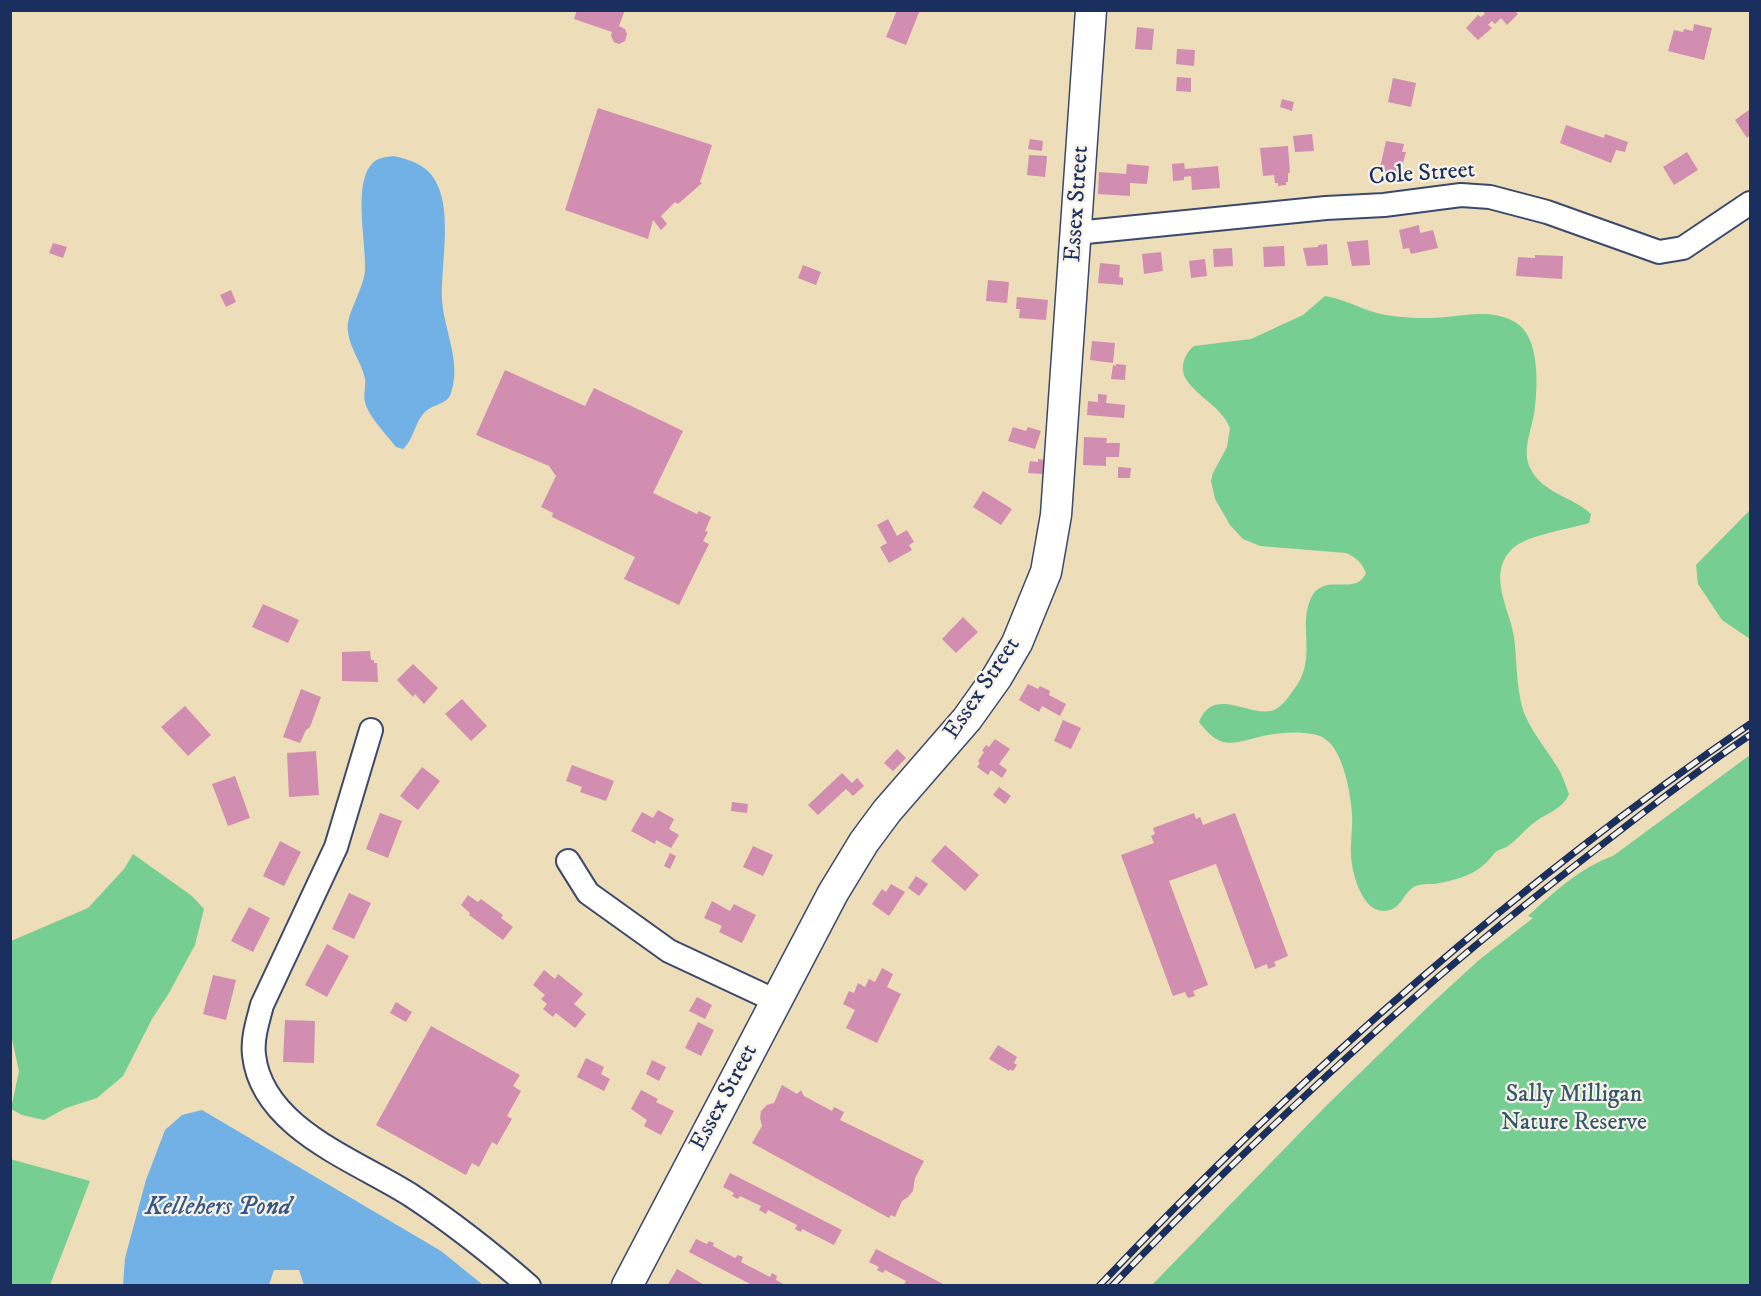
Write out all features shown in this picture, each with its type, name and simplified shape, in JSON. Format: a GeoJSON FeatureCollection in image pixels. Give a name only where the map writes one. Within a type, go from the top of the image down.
{"type":"FeatureCollection","features":[{"type":"Feature","properties":{"kind":"main road","name":"Essex Street"},"geometry":{"type":"LineString","coordinates":[[627,1286],[833,893],[864,842],[893,804],[941,751],[977,706],[1017,643],[1046,572],[1056,515],[1091,10]]}},
{"type":"Feature","properties":{"kind":"street","name":"Cole Street"},"geometry":{"type":"LineString","coordinates":[[1076,233],[1326,208],[1384,205],[1461,195],[1491,197],[1547,212],[1659,252],[1683,248],[1750,203]]}},
{"type":"Feature","properties":{"kind":"street"},"geometry":{"type":"LineString","coordinates":[[371,730],[336,847],[262,1005],[255,1031],[254,1054],[260,1078],[275,1103],[296,1126],[320,1144],[412,1196],[466,1235],[529,1286]]}},
{"type":"Feature","properties":{"kind":"street"},"geometry":{"type":"LineString","coordinates":[[568,861],[588,893],[669,951],[776,1001]]}},
{"type":"Feature","properties":{"kind":"green space"},"geometry":{"type":"Polygon","coordinates":[[[1325,296],[1384,315],[1430,318],[1488,314],[1513,321],[1522,328],[1529,337],[1536,363],[1534,414],[1527,448],[1530,468],[1542,484],[1591,514],[1589,523],[1537,536],[1511,550],[1504,560],[1500,581],[1514,637],[1523,710],[1560,772],[1569,794],[1559,807],[1531,825],[1512,843],[1496,852],[1474,872],[1451,881],[1416,886],[1397,906],[1381,911],[1366,901],[1357,883],[1351,855],[1350,795],[1341,762],[1331,745],[1320,736],[1299,733],[1277,734],[1228,743],[1219,741],[1199,722],[1206,711],[1214,705],[1235,705],[1257,711],[1267,711],[1281,706],[1300,680],[1305,667],[1306,619],[1312,596],[1318,589],[1325,586],[1355,583],[1361,580],[1366,573],[1363,566],[1353,556],[1346,553],[1260,546],[1243,539],[1230,525],[1215,499],[1211,481],[1227,447],[1230,428],[1221,414],[1191,386],[1183,370],[1186,357],[1194,346],[1251,339],[1303,315],[1325,296]]]}},
{"type":"Feature","properties":{"kind":"green space"},"geometry":{"type":"Polygon","coordinates":[[[1750,510],[1750,639],[1722,620],[1698,584],[1696,565],[1750,510]]]}},
{"type":"Feature","properties":{"kind":"green space","name":"Sally Milligan Nature Reserve"},"geometry":{"type":"Polygon","coordinates":[[[1750,755],[1750,1285],[1152,1285],[1327,1105],[1479,960],[1533,918],[1528,916],[1547,898],[1590,867],[1613,856],[1750,755]]]}},
{"type":"Feature","properties":{"kind":"green space"},"geometry":{"type":"Polygon","coordinates":[[[133,854],[192,896],[204,909],[195,945],[152,1019],[123,1076],[97,1098],[66,1108],[44,1120],[22,1115],[11,1109],[19,1071],[11,1035],[11,941],[88,908],[124,869],[133,854]]]}},
{"type":"Feature","properties":{"kind":"green space"},"geometry":{"type":"Polygon","coordinates":[[[10,1159],[90,1181],[50,1285],[11,1285],[10,1159]]]}},
{"type":"Feature","properties":{"kind":"water"},"geometry":{"type":"Polygon","coordinates":[[[393,156],[425,168],[434,178],[441,196],[445,225],[442,298],[454,369],[454,381],[449,397],[422,415],[403,449],[396,447],[367,407],[364,399],[365,379],[348,332],[349,318],[365,271],[362,213],[364,182],[368,170],[375,161],[393,156]]]}},
{"type":"Feature","properties":{"kind":"water","name":"Kellehers Pond"},"geometry":{"type":"Polygon","coordinates":[[[202,1110],[441,1251],[483,1285],[304,1285],[299,1270],[274,1270],[269,1285],[123,1285],[125,1258],[146,1180],[165,1130],[182,1115],[202,1110]]]}},
{"type":"Feature","properties":{"kind":"building"},"geometry":{"type":"Polygon","coordinates":[[[577,10],[625,10],[619,26],[625,29],[627,34],[625,41],[619,44],[614,42],[612,32],[574,19],[577,10]]]}},
{"type":"Feature","properties":{"kind":"building"},"geometry":{"type":"Polygon","coordinates":[[[897,10],[920,10],[906,45],[886,37],[897,10]]]}},
{"type":"Feature","properties":{"kind":"building"},"geometry":{"type":"Polygon","coordinates":[[[1482,10],[1514,10],[1518,14],[1507,25],[1501,18],[1495,24],[1492,21],[1488,25],[1492,28],[1478,40],[1466,28],[1478,15],[1481,17],[1485,14],[1482,10]]]}},
{"type":"Feature","properties":{"kind":"building"},"geometry":{"type":"Polygon","coordinates":[[[1694,24],[1712,28],[1704,60],[1668,51],[1674,30],[1693,31],[1694,24]]]}},
{"type":"Feature","properties":{"kind":"building"},"geometry":{"type":"Polygon","coordinates":[[[1137,27],[1154,29],[1152,50],[1135,49],[1137,27]]]}},
{"type":"Feature","properties":{"kind":"building"},"geometry":{"type":"Polygon","coordinates":[[[1177,49],[1195,50],[1194,66],[1176,64],[1177,49]]]}},
{"type":"Feature","properties":{"kind":"building"},"geometry":{"type":"Polygon","coordinates":[[[1177,77],[1191,78],[1191,92],[1176,91],[1177,77]]]}},
{"type":"Feature","properties":{"kind":"building"},"geometry":{"type":"Polygon","coordinates":[[[1393,78],[1416,83],[1411,107],[1388,102],[1393,78]]]}},
{"type":"Feature","properties":{"kind":"building"},"geometry":{"type":"Polygon","coordinates":[[[1282,99],[1294,102],[1292,111],[1280,107],[1282,99]]]}},
{"type":"Feature","properties":{"kind":"building"},"geometry":{"type":"Polygon","coordinates":[[[598,108],[712,145],[700,182],[702,183],[678,204],[675,202],[661,216],[667,224],[661,230],[653,220],[648,239],[565,210],[598,108]]]}},
{"type":"Feature","properties":{"kind":"building"},"geometry":{"type":"Polygon","coordinates":[[[1750,109],[1750,135],[1747,138],[1735,120],[1750,109]]]}},
{"type":"Feature","properties":{"kind":"building"},"geometry":{"type":"Polygon","coordinates":[[[1566,125],[1604,138],[1605,134],[1628,142],[1625,152],[1616,150],[1611,163],[1560,143],[1566,125]]]}},
{"type":"Feature","properties":{"kind":"building"},"geometry":{"type":"Polygon","coordinates":[[[1312,134],[1314,151],[1295,152],[1293,136],[1312,134]]]}},
{"type":"Feature","properties":{"kind":"building"},"geometry":{"type":"Polygon","coordinates":[[[1030,139],[1043,141],[1042,151],[1028,149],[1030,139]]]}},
{"type":"Feature","properties":{"kind":"building"},"geometry":{"type":"Polygon","coordinates":[[[1386,141],[1404,144],[1402,152],[1406,152],[1403,163],[1400,162],[1397,175],[1379,172],[1386,141]]]}},
{"type":"Feature","properties":{"kind":"building"},"geometry":{"type":"Polygon","coordinates":[[[1288,146],[1290,173],[1288,173],[1288,182],[1286,185],[1278,186],[1274,175],[1263,176],[1260,148],[1288,146]]]}},
{"type":"Feature","properties":{"kind":"building"},"geometry":{"type":"Polygon","coordinates":[[[1687,152],[1698,170],[1674,185],[1663,167],[1687,152]]]}},
{"type":"Feature","properties":{"kind":"building"},"geometry":{"type":"Polygon","coordinates":[[[1029,155],[1047,156],[1045,177],[1027,175],[1029,155]]]}},
{"type":"Feature","properties":{"kind":"building"},"geometry":{"type":"Polygon","coordinates":[[[1184,163],[1185,169],[1218,166],[1220,188],[1192,190],[1191,176],[1184,177],[1184,180],[1173,181],[1172,164],[1184,163]]]}},
{"type":"Feature","properties":{"kind":"building"},"geometry":{"type":"Polygon","coordinates":[[[1127,164],[1149,166],[1147,184],[1130,183],[1130,196],[1098,194],[1099,172],[1126,174],[1127,164]]]}},
{"type":"Feature","properties":{"kind":"building"},"geometry":{"type":"Polygon","coordinates":[[[1419,225],[1420,233],[1433,230],[1438,248],[1411,254],[1409,248],[1403,249],[1399,230],[1419,225]]]}},
{"type":"Feature","properties":{"kind":"building"},"geometry":{"type":"Polygon","coordinates":[[[1368,240],[1370,265],[1352,266],[1347,242],[1368,240]]]}},
{"type":"Feature","properties":{"kind":"building"},"geometry":{"type":"Polygon","coordinates":[[[53,243],[67,247],[63,258],[49,253],[53,243]]]}},
{"type":"Feature","properties":{"kind":"building"},"geometry":{"type":"Polygon","coordinates":[[[1327,244],[1328,265],[1307,266],[1303,248],[1327,244]]]}},
{"type":"Feature","properties":{"kind":"building"},"geometry":{"type":"Polygon","coordinates":[[[1284,246],[1285,266],[1264,267],[1263,247],[1284,246]]]}},
{"type":"Feature","properties":{"kind":"building"},"geometry":{"type":"Polygon","coordinates":[[[1232,248],[1233,266],[1214,267],[1213,249],[1232,248]]]}},
{"type":"Feature","properties":{"kind":"building"},"geometry":{"type":"Polygon","coordinates":[[[1161,252],[1163,271],[1144,274],[1142,254],[1161,252]]]}},
{"type":"Feature","properties":{"kind":"building"},"geometry":{"type":"Polygon","coordinates":[[[1535,255],[1563,256],[1562,279],[1516,276],[1518,257],[1535,258],[1535,255]]]}},
{"type":"Feature","properties":{"kind":"building"},"geometry":{"type":"Polygon","coordinates":[[[1205,259],[1207,276],[1191,278],[1189,261],[1205,259]]]}},
{"type":"Feature","properties":{"kind":"building"},"geometry":{"type":"Polygon","coordinates":[[[1100,263],[1120,265],[1119,277],[1123,278],[1123,285],[1098,283],[1100,263]]]}},
{"type":"Feature","properties":{"kind":"building"},"geometry":{"type":"Polygon","coordinates":[[[803,265],[821,272],[816,285],[798,278],[803,265]]]}},
{"type":"Feature","properties":{"kind":"building"},"geometry":{"type":"Polygon","coordinates":[[[988,280],[1009,282],[1007,303],[986,301],[988,280]]]}},
{"type":"Feature","properties":{"kind":"building"},"geometry":{"type":"Polygon","coordinates":[[[231,290],[236,302],[226,307],[220,295],[231,290]]]}},
{"type":"Feature","properties":{"kind":"building"},"geometry":{"type":"Polygon","coordinates":[[[1017,297],[1048,300],[1046,320],[1019,318],[1020,309],[1016,309],[1017,297]]]}},
{"type":"Feature","properties":{"kind":"building"},"geometry":{"type":"Polygon","coordinates":[[[1092,341],[1115,343],[1113,363],[1090,360],[1092,341]]]}},
{"type":"Feature","properties":{"kind":"building"},"geometry":{"type":"Polygon","coordinates":[[[1116,364],[1126,365],[1125,380],[1111,379],[1113,365],[1116,366],[1116,364]]]}},
{"type":"Feature","properties":{"kind":"building"},"geometry":{"type":"Polygon","coordinates":[[[505,370],[585,406],[594,388],[683,431],[653,493],[697,514],[699,511],[711,517],[705,531],[708,532],[703,541],[709,544],[679,605],[624,579],[635,557],[552,517],[553,513],[541,507],[556,476],[549,466],[476,435],[505,370]]]}},
{"type":"Feature","properties":{"kind":"building"},"geometry":{"type":"Polygon","coordinates":[[[1098,394],[1107,395],[1106,403],[1125,405],[1124,418],[1087,415],[1088,401],[1098,402],[1098,394]]]}},
{"type":"Feature","properties":{"kind":"building"},"geometry":{"type":"Polygon","coordinates":[[[1013,427],[1026,431],[1028,427],[1041,431],[1035,449],[1008,441],[1013,427]]]}},
{"type":"Feature","properties":{"kind":"building"},"geometry":{"type":"Polygon","coordinates":[[[1084,437],[1107,438],[1106,443],[1120,443],[1119,457],[1106,457],[1106,466],[1083,465],[1084,437]]]}},
{"type":"Feature","properties":{"kind":"building"},"geometry":{"type":"Polygon","coordinates":[[[1038,459],[1045,460],[1043,474],[1028,473],[1030,461],[1038,462],[1038,459]]]}},
{"type":"Feature","properties":{"kind":"building"},"geometry":{"type":"Polygon","coordinates":[[[1118,467],[1131,468],[1130,478],[1118,478],[1118,467]]]}},
{"type":"Feature","properties":{"kind":"building"},"geometry":{"type":"Polygon","coordinates":[[[983,491],[1012,509],[1001,525],[973,507],[983,491]]]}},
{"type":"Feature","properties":{"kind":"building"},"geometry":{"type":"Polygon","coordinates":[[[888,519],[897,536],[907,530],[914,542],[909,545],[912,550],[889,563],[880,547],[887,543],[877,525],[888,519]]]}},
{"type":"Feature","properties":{"kind":"building"},"geometry":{"type":"Polygon","coordinates":[[[263,604],[299,620],[288,643],[252,627],[263,604]]]}},
{"type":"Feature","properties":{"kind":"building"},"geometry":{"type":"Polygon","coordinates":[[[963,617],[978,632],[956,653],[942,639],[963,617]]]}},
{"type":"Feature","properties":{"kind":"building"},"geometry":{"type":"Polygon","coordinates":[[[370,651],[371,660],[377,663],[378,682],[342,681],[342,652],[370,651]]]}},
{"type":"Feature","properties":{"kind":"building"},"geometry":{"type":"Polygon","coordinates":[[[413,664],[438,688],[424,704],[415,694],[413,697],[397,680],[413,664]]]}},
{"type":"Feature","properties":{"kind":"building"},"geometry":{"type":"Polygon","coordinates":[[[1028,684],[1050,691],[1049,695],[1066,704],[1060,716],[1042,706],[1039,712],[1019,700],[1028,684]]]}},
{"type":"Feature","properties":{"kind":"building"},"geometry":{"type":"Polygon","coordinates":[[[301,689],[321,697],[310,727],[306,730],[300,743],[283,737],[301,689]]]}},
{"type":"Feature","properties":{"kind":"building"},"geometry":{"type":"Polygon","coordinates":[[[462,699],[487,726],[471,741],[445,714],[462,699]]]}},
{"type":"Feature","properties":{"kind":"building"},"geometry":{"type":"Polygon","coordinates":[[[185,706],[211,735],[188,756],[161,727],[185,706]]]}},
{"type":"Feature","properties":{"kind":"building"},"geometry":{"type":"Polygon","coordinates":[[[1063,720],[1081,728],[1071,749],[1054,741],[1063,720]]]}},
{"type":"Feature","properties":{"kind":"building"},"geometry":{"type":"Polygon","coordinates":[[[995,739],[1010,749],[999,764],[1007,770],[1002,778],[991,770],[988,775],[977,767],[984,752],[982,751],[986,745],[989,747],[995,739]]]}},
{"type":"Feature","properties":{"kind":"building"},"geometry":{"type":"Polygon","coordinates":[[[897,749],[906,758],[893,771],[884,763],[897,749]]]}},
{"type":"Feature","properties":{"kind":"building"},"geometry":{"type":"Polygon","coordinates":[[[316,751],[319,795],[289,797],[287,753],[316,751]]]}},
{"type":"Feature","properties":{"kind":"building"},"geometry":{"type":"Polygon","coordinates":[[[572,765],[614,781],[606,801],[580,792],[582,787],[566,781],[572,765]]]}},
{"type":"Feature","properties":{"kind":"building"},"geometry":{"type":"Polygon","coordinates":[[[422,767],[440,781],[418,810],[400,796],[422,767]]]}},
{"type":"Feature","properties":{"kind":"building"},"geometry":{"type":"Polygon","coordinates":[[[842,773],[852,783],[857,778],[864,786],[853,796],[846,789],[818,815],[808,805],[842,773]]]}},
{"type":"Feature","properties":{"kind":"building"},"geometry":{"type":"Polygon","coordinates":[[[235,776],[250,818],[228,826],[212,784],[235,776]]]}},
{"type":"Feature","properties":{"kind":"building"},"geometry":{"type":"Polygon","coordinates":[[[999,787],[1011,796],[1005,804],[993,795],[999,787]]]}},
{"type":"Feature","properties":{"kind":"building"},"geometry":{"type":"Polygon","coordinates":[[[732,802],[748,804],[747,813],[731,811],[732,802]]]}},
{"type":"Feature","properties":{"kind":"building"},"geometry":{"type":"Polygon","coordinates":[[[658,810],[674,819],[669,829],[679,835],[671,848],[656,840],[655,844],[631,831],[642,812],[653,818],[658,810]]]}},
{"type":"Feature","properties":{"kind":"building"},"geometry":{"type":"Polygon","coordinates":[[[380,813],[402,821],[388,858],[366,849],[380,813]]]}},
{"type":"Feature","properties":{"kind":"building"},"geometry":{"type":"Polygon","coordinates":[[[1194,813],[1196,819],[1200,817],[1203,825],[1235,813],[1288,956],[1274,962],[1276,966],[1268,969],[1267,964],[1255,969],[1216,864],[1169,881],[1208,985],[1193,991],[1195,996],[1188,998],[1185,992],[1173,996],[1121,855],[1154,843],[1151,836],[1155,834],[1153,828],[1194,813]]]}},
{"type":"Feature","properties":{"kind":"building"},"geometry":{"type":"Polygon","coordinates":[[[280,841],[301,852],[284,886],[263,876],[280,841]]]}},
{"type":"Feature","properties":{"kind":"building"},"geometry":{"type":"Polygon","coordinates":[[[945,845],[979,875],[965,891],[931,861],[945,845]]]}},
{"type":"Feature","properties":{"kind":"building"},"geometry":{"type":"Polygon","coordinates":[[[753,846],[773,855],[763,876],[743,867],[753,846]]]}},
{"type":"Feature","properties":{"kind":"building"},"geometry":{"type":"Polygon","coordinates":[[[670,853],[676,856],[670,869],[664,866],[670,853]]]}},
{"type":"Feature","properties":{"kind":"building"},"geometry":{"type":"Polygon","coordinates":[[[916,876],[928,884],[919,896],[908,888],[916,876]]]}},
{"type":"Feature","properties":{"kind":"building"},"geometry":{"type":"Polygon","coordinates":[[[891,884],[905,892],[889,916],[872,904],[882,889],[886,892],[891,884]]]}},
{"type":"Feature","properties":{"kind":"building"},"geometry":{"type":"Polygon","coordinates":[[[349,893],[371,903],[354,939],[332,929],[349,893]]]}},
{"type":"Feature","properties":{"kind":"building"},"geometry":{"type":"Polygon","coordinates":[[[468,895],[478,902],[481,899],[503,915],[501,918],[513,927],[503,940],[469,915],[470,913],[461,905],[468,895]]]}},
{"type":"Feature","properties":{"kind":"building"},"geometry":{"type":"Polygon","coordinates":[[[712,901],[730,911],[734,904],[756,915],[742,943],[719,932],[722,926],[704,918],[712,901]]]}},
{"type":"Feature","properties":{"kind":"building"},"geometry":{"type":"Polygon","coordinates":[[[249,907],[270,918],[253,952],[231,941],[249,907]]]}},
{"type":"Feature","properties":{"kind":"building"},"geometry":{"type":"Polygon","coordinates":[[[327,944],[349,956],[327,997],[305,985],[327,944]]]}},
{"type":"Feature","properties":{"kind":"building"},"geometry":{"type":"Polygon","coordinates":[[[882,968],[893,974],[887,987],[901,994],[877,1043],[846,1028],[855,1010],[843,1004],[849,991],[854,993],[858,983],[865,987],[869,979],[875,982],[882,968]]]}},
{"type":"Feature","properties":{"kind":"building"},"geometry":{"type":"Polygon","coordinates":[[[544,970],[555,979],[558,974],[583,994],[574,1004],[586,1014],[575,1028],[556,1013],[553,1017],[543,1009],[547,1004],[541,999],[545,995],[533,985],[544,970]]]}},
{"type":"Feature","properties":{"kind":"building"},"geometry":{"type":"Polygon","coordinates":[[[213,975],[236,980],[226,1020],[203,1014],[213,975]]]}},
{"type":"Feature","properties":{"kind":"building"},"geometry":{"type":"Polygon","coordinates":[[[697,997],[712,1005],[705,1019],[689,1011],[697,997]]]}},
{"type":"Feature","properties":{"kind":"building"},"geometry":{"type":"Polygon","coordinates":[[[396,1002],[412,1012],[406,1022],[390,1013],[396,1002]]]}},
{"type":"Feature","properties":{"kind":"building"},"geometry":{"type":"Polygon","coordinates":[[[285,1020],[315,1021],[314,1063],[283,1062],[285,1020]]]}},
{"type":"Feature","properties":{"kind":"building"},"geometry":{"type":"Polygon","coordinates":[[[698,1022],[714,1030],[701,1056],[685,1048],[698,1022]]]}},
{"type":"Feature","properties":{"kind":"building"},"geometry":{"type":"Polygon","coordinates":[[[431,1026],[520,1075],[513,1086],[521,1091],[507,1116],[512,1119],[497,1145],[492,1142],[479,1167],[472,1163],[466,1175],[376,1125],[431,1026]]]}},
{"type":"Feature","properties":{"kind":"building"},"geometry":{"type":"Polygon","coordinates":[[[998,1045],[1017,1057],[1014,1063],[1017,1065],[1013,1071],[989,1059],[998,1045]]]}},
{"type":"Feature","properties":{"kind":"building"},"geometry":{"type":"Polygon","coordinates":[[[586,1058],[604,1067],[601,1074],[610,1079],[604,1091],[577,1077],[586,1058]]]}},
{"type":"Feature","properties":{"kind":"building"},"geometry":{"type":"Polygon","coordinates":[[[652,1060],[666,1067],[659,1081],[646,1074],[652,1060]]]}},
{"type":"Feature","properties":{"kind":"building"},"geometry":{"type":"Polygon","coordinates":[[[782,1085],[797,1094],[801,1090],[804,1096],[832,1111],[834,1107],[844,1112],[840,1120],[924,1161],[915,1178],[913,1191],[902,1201],[895,1217],[891,1215],[889,1218],[752,1143],[762,1126],[761,1111],[767,1105],[774,1103],[782,1085]]]}},
{"type":"Feature","properties":{"kind":"building"},"geometry":{"type":"Polygon","coordinates":[[[641,1090],[658,1099],[656,1102],[674,1111],[661,1135],[644,1126],[647,1120],[631,1109],[641,1090]]]}},
{"type":"Feature","properties":{"kind":"building"},"geometry":{"type":"Polygon","coordinates":[[[730,1173],[842,1230],[834,1245],[802,1229],[801,1232],[795,1229],[797,1225],[768,1210],[766,1214],[759,1210],[761,1206],[740,1196],[738,1199],[732,1196],[734,1193],[723,1187],[730,1173]]]}},
{"type":"Feature","properties":{"kind":"building"},"geometry":{"type":"Polygon","coordinates":[[[696,1239],[707,1244],[709,1241],[714,1243],[713,1246],[735,1258],[738,1255],[743,1257],[741,1262],[770,1277],[772,1273],[777,1276],[776,1280],[787,1286],[754,1286],[689,1252],[696,1239]]]}},
{"type":"Feature","properties":{"kind":"building"},"geometry":{"type":"Polygon","coordinates":[[[876,1249],[947,1286],[904,1284],[906,1281],[885,1270],[883,1273],[877,1270],[879,1267],[869,1262],[876,1249]]]}},
{"type":"Feature","properties":{"kind":"building"},"geometry":{"type":"Polygon","coordinates":[[[677,1269],[706,1286],[667,1286],[677,1269]]]}},
{"type":"Feature","properties":{"kind":"railway"},"geometry":{"type":"LineString","coordinates":[[1099,1286],[1251,1133],[1329,1059],[1410,988],[1576,851],[1662,786],[1750,724]]}},
{"type":"Feature","properties":{"kind":"railway"},"geometry":{"type":"LineString","coordinates":[[1112,1286],[1282,1117],[1461,957],[1586,857],[1750,735]]}}]}
